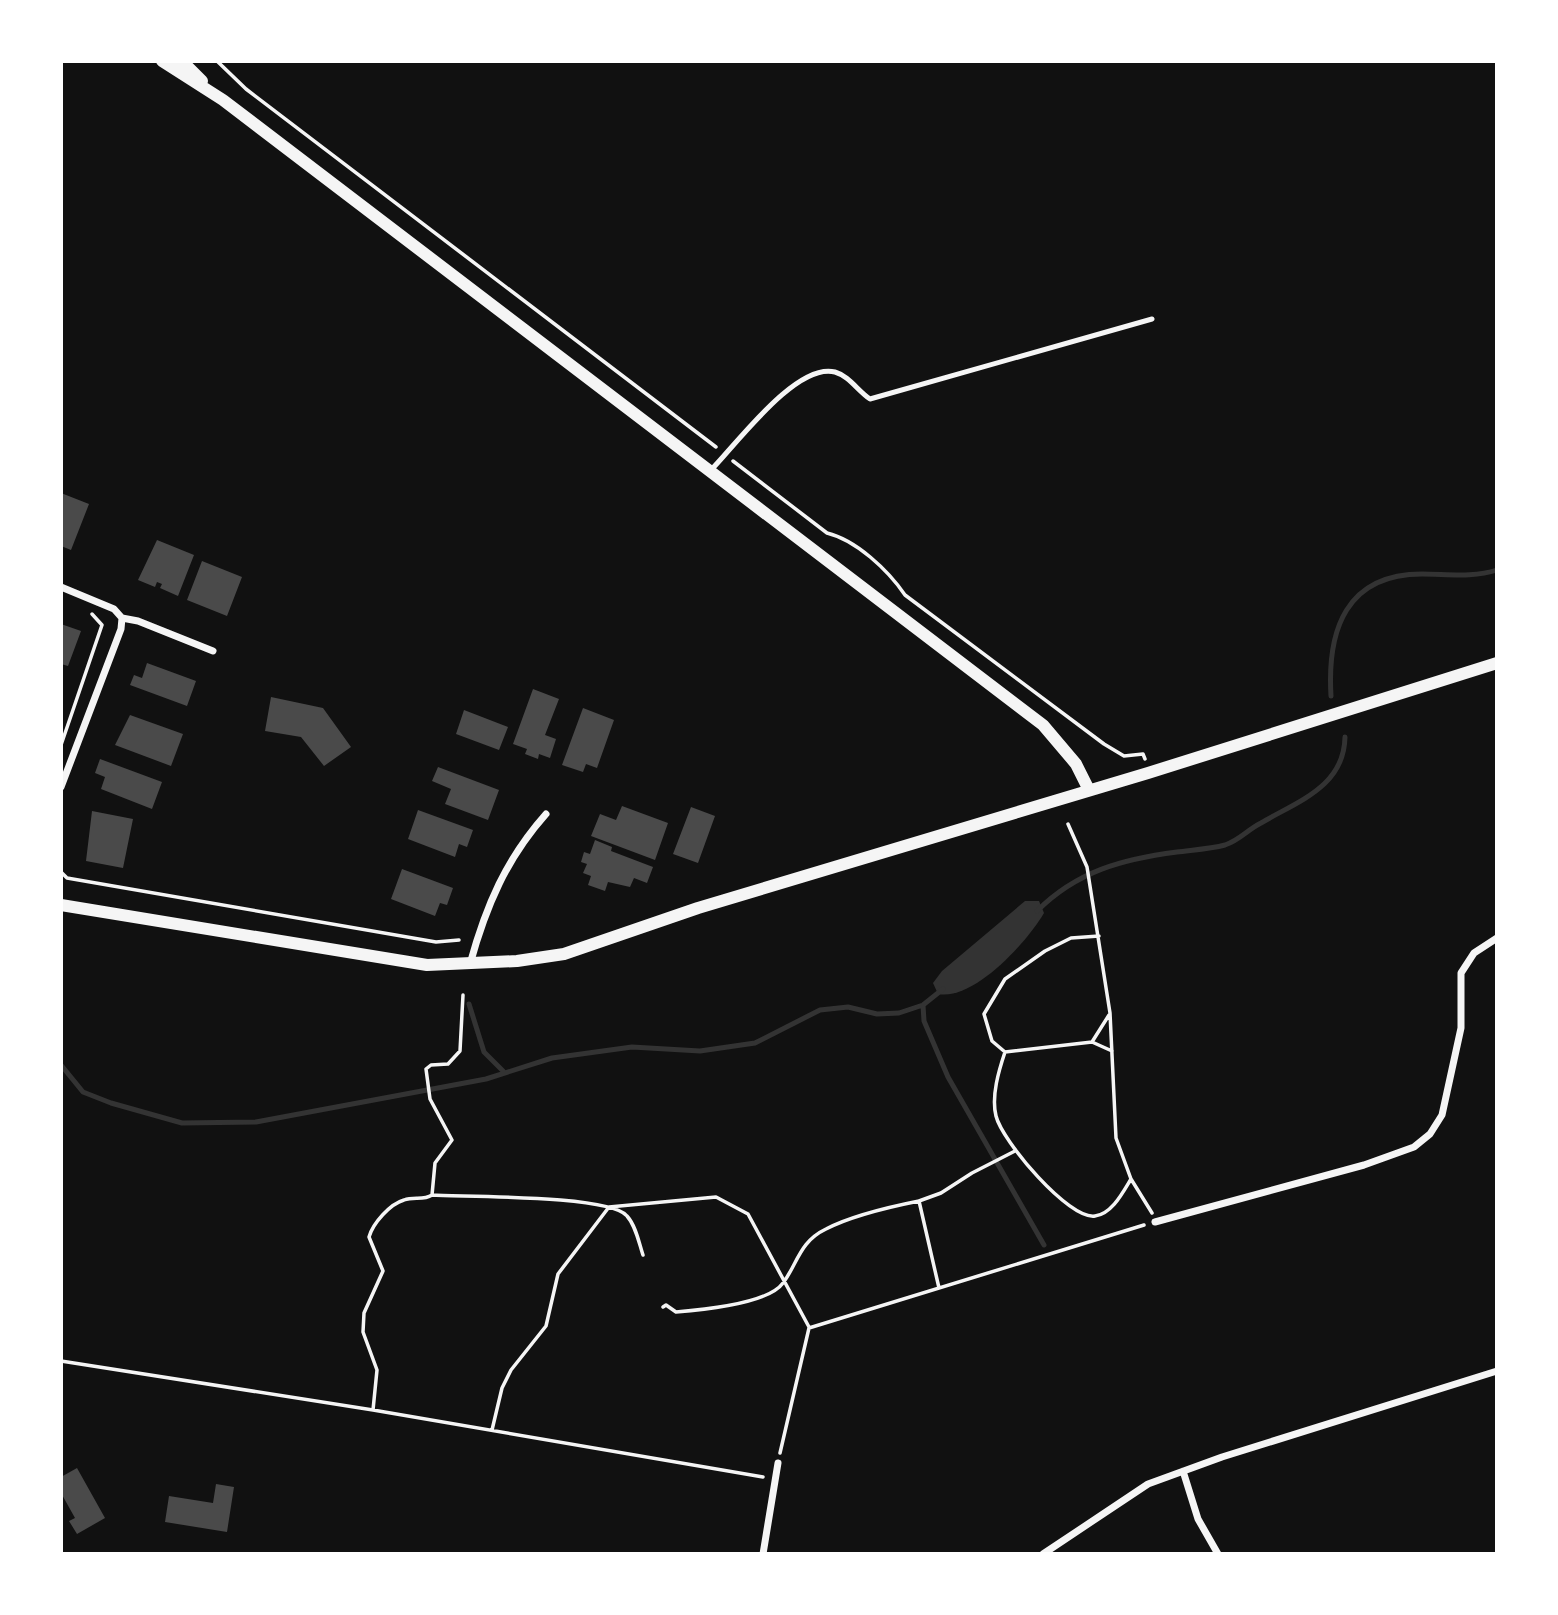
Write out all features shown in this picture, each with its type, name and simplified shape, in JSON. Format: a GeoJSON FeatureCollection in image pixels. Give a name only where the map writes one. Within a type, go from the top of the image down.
{"type":"FeatureCollection","features":[{"type":"Feature","properties":{"kind":"street"},"geometry":{"type":"LineString","coordinates":[[162,61],[223,100],[1043,725],[1076,764],[1089,790]]}},
{"type":"Feature","properties":{"kind":"street"},"geometry":{"type":"LineString","coordinates":[[182,61],[223,100]]}},
{"type":"Feature","properties":{"kind":"street"},"geometry":{"type":"LineString","coordinates":[[61,587],[114,609],[122,618],[138,621],[213,651]]}},
{"type":"Feature","properties":{"kind":"street"},"geometry":{"type":"LineString","coordinates":[[61,787],[121,629],[122,618]]}},
{"type":"Feature","properties":{"kind":"street"},"geometry":{"type":"LineString","coordinates":[[61,905],[427,965],[470,964],[564,954],[698,908],[1148,773],[1497,663]]}},
{"type":"Feature","properties":{"kind":"street"},"geometry":{"type":"LineString","coordinates":[[470,964],[482,921],[520,843],[546,814]]}},
{"type":"Feature","properties":{"kind":"street"},"geometry":{"type":"LineString","coordinates":[[1155,1222],[1364,1164],[1414,1147],[1442,1115],[1455,1066],[1461,1028],[1461,974],[1474,953],[1497,939]]}},
{"type":"Feature","properties":{"kind":"street"},"geometry":{"type":"LineString","coordinates":[[1042,1554],[1148,1484],[1497,1371]]}},
{"type":"Feature","properties":{"kind":"street"},"geometry":{"type":"LineString","coordinates":[[763,1554],[778,1463]]}},
{"type":"Feature","properties":{"kind":"street"},"geometry":{"type":"LineString","coordinates":[[1183,1471],[1198,1518],[1218,1554]]}},
{"type":"Feature","properties":{"kind":"lane"},"geometry":{"type":"LineString","coordinates":[[710,471],[788,388],[815,373],[834,372],[847,378],[870,399],[1152,319]]}},
{"type":"Feature","properties":{"kind":"path"},"geometry":{"type":"LineString","coordinates":[[217,61],[246,89],[827,533],[840,536],[893,576],[905,595],[1104,744],[1124,756],[1143,754],[1148,773]]}},
{"type":"Feature","properties":{"kind":"path"},"geometry":{"type":"LineString","coordinates":[[61,745],[102,625],[91,613],[81,609]]}},
{"type":"Feature","properties":{"kind":"path"},"geometry":{"type":"LineString","coordinates":[[809,1328],[1155,1222],[1131,1179],[1116,1138],[1110,1013],[1099,936],[1087,867],[1068,824]]}},
{"type":"Feature","properties":{"kind":"path"},"geometry":{"type":"LineString","coordinates":[[61,872],[67,878],[366,931],[436,942],[458,940]]}},
{"type":"Feature","properties":{"kind":"path"},"geometry":{"type":"LineString","coordinates":[[1099,936],[1071,938],[1045,951],[1005,979],[984,1014],[992,1041],[1005,1052],[1092,1042],[1113,1051]]}},
{"type":"Feature","properties":{"kind":"path"},"geometry":{"type":"LineString","coordinates":[[432,1195],[435,1163],[452,1140],[430,1099],[425,1075],[431,1065],[448,1064],[460,1051],[463,995]]}},
{"type":"Feature","properties":{"kind":"path"},"geometry":{"type":"LineString","coordinates":[[1092,1042],[1110,1013]]}},
{"type":"Feature","properties":{"kind":"path"},"geometry":{"type":"LineString","coordinates":[[1005,1052],[998,1076],[996,1116],[1015,1151],[1051,1190],[1089,1216],[1098,1216],[1107,1210],[1131,1179]]}},
{"type":"Feature","properties":{"kind":"path"},"geometry":{"type":"LineString","coordinates":[[663,1307],[666,1305],[676,1312],[703,1310],[762,1296],[784,1283],[798,1252],[824,1229],[941,1193],[1015,1151]]}},
{"type":"Feature","properties":{"kind":"path"},"geometry":{"type":"LineString","coordinates":[[373,1410],[377,1370],[363,1332],[364,1313],[383,1271],[369,1237],[382,1218],[403,1200],[426,1199],[432,1195],[569,1200],[610,1207],[716,1197],[748,1214],[809,1328],[778,1463]]}},
{"type":"Feature","properties":{"kind":"path"},"geometry":{"type":"LineString","coordinates":[[919,1201],[939,1288]]}},
{"type":"Feature","properties":{"kind":"path"},"geometry":{"type":"LineString","coordinates":[[610,1207],[628,1216],[643,1255]]}},
{"type":"Feature","properties":{"kind":"path"},"geometry":{"type":"LineString","coordinates":[[492,1430],[502,1388],[511,1370],[546,1326],[558,1274],[610,1207]]}},
{"type":"Feature","properties":{"kind":"path"},"geometry":{"type":"LineString","coordinates":[[61,1361],[373,1410],[775,1479]]}},
{"type":"Feature","properties":{"kind":"shaded area"},"geometry":{"type":"Polygon","coordinates":[[[1025,901],[1039,901],[1044,913],[1012,953],[983,979],[967,988],[952,994],[938,994],[933,983],[942,971],[1025,901]]]}},
{"type":"Feature","properties":{"kind":"building"},"geometry":{"type":"Polygon","coordinates":[[[61,493],[89,504],[71,550],[61,546],[61,493]]]}},
{"type":"Feature","properties":{"kind":"building"},"geometry":{"type":"Polygon","coordinates":[[[157,540],[194,555],[178,596],[160,588],[162,584],[157,582],[155,587],[138,580],[157,540]]]}},
{"type":"Feature","properties":{"kind":"building"},"geometry":{"type":"Polygon","coordinates":[[[202,561],[242,577],[227,616],[187,600],[202,561]]]}},
{"type":"Feature","properties":{"kind":"building"},"geometry":{"type":"Polygon","coordinates":[[[61,624],[81,631],[68,666],[61,664],[61,624]]]}},
{"type":"Feature","properties":{"kind":"building"},"geometry":{"type":"Polygon","coordinates":[[[147,663],[196,681],[187,706],[130,685],[134,675],[142,678],[147,663]]]}},
{"type":"Feature","properties":{"kind":"building"},"geometry":{"type":"Polygon","coordinates":[[[533,689],[559,699],[545,735],[556,739],[550,758],[539,754],[538,759],[525,754],[527,749],[513,744],[533,689]]]}},
{"type":"Feature","properties":{"kind":"building"},"geometry":{"type":"Polygon","coordinates":[[[271,697],[323,708],[351,747],[324,766],[301,737],[265,731],[271,697]]]}},
{"type":"Feature","properties":{"kind":"building"},"geometry":{"type":"Polygon","coordinates":[[[583,708],[614,720],[597,768],[586,764],[583,772],[562,765],[583,708]]]}},
{"type":"Feature","properties":{"kind":"building"},"geometry":{"type":"Polygon","coordinates":[[[464,710],[508,727],[499,750],[456,734],[464,710]]]}},
{"type":"Feature","properties":{"kind":"building"},"geometry":{"type":"Polygon","coordinates":[[[130,715],[183,734],[171,766],[115,745],[130,715]]]}},
{"type":"Feature","properties":{"kind":"building"},"geometry":{"type":"Polygon","coordinates":[[[100,759],[162,782],[152,809],[101,789],[105,777],[95,773],[100,759]]]}},
{"type":"Feature","properties":{"kind":"building"},"geometry":{"type":"Polygon","coordinates":[[[438,767],[499,790],[488,820],[445,804],[451,789],[432,781],[438,767]]]}},
{"type":"Feature","properties":{"kind":"building"},"geometry":{"type":"Polygon","coordinates":[[[622,806],[668,823],[655,860],[591,836],[600,814],[616,820],[622,806]]]}},
{"type":"Feature","properties":{"kind":"building"},"geometry":{"type":"Polygon","coordinates":[[[691,807],[715,816],[698,863],[673,854],[691,807]]]}},
{"type":"Feature","properties":{"kind":"building"},"geometry":{"type":"Polygon","coordinates":[[[418,810],[473,830],[467,847],[459,844],[455,857],[408,839],[418,810]]]}},
{"type":"Feature","properties":{"kind":"building"},"geometry":{"type":"Polygon","coordinates":[[[92,811],[133,819],[123,868],[86,861],[92,811]]]}},
{"type":"Feature","properties":{"kind":"building"},"geometry":{"type":"Polygon","coordinates":[[[595,840],[612,847],[611,851],[653,867],[647,883],[634,878],[630,887],[608,882],[605,891],[588,885],[591,876],[583,873],[587,864],[581,862],[584,852],[590,854],[595,840]]]}},
{"type":"Feature","properties":{"kind":"building"},"geometry":{"type":"Polygon","coordinates":[[[402,869],[453,888],[447,905],[440,903],[435,916],[391,899],[402,869]]]}},
{"type":"Feature","properties":{"kind":"building"},"geometry":{"type":"Polygon","coordinates":[[[77,1468],[105,1518],[77,1534],[69,1521],[75,1518],[61,1493],[61,1477],[77,1468]]]}},
{"type":"Feature","properties":{"kind":"building"},"geometry":{"type":"Polygon","coordinates":[[[216,1484],[234,1487],[227,1532],[165,1522],[169,1496],[213,1503],[216,1484]]]}},
{"type":"Feature","properties":{"kind":"waterway"},"geometry":{"type":"LineString","coordinates":[[1331,696],[1333,649],[1338,628],[1346,610],[1359,595],[1375,584],[1396,577],[1422,574],[1469,575],[1497,570]]}},
{"type":"Feature","properties":{"kind":"waterway"},"geometry":{"type":"LineString","coordinates":[[1037,911],[1068,886],[1102,869],[1157,855],[1213,848],[1235,840],[1304,799],[1328,780],[1343,754],[1345,737]]}},
{"type":"Feature","properties":{"kind":"waterway"},"geometry":{"type":"LineString","coordinates":[[61,1065],[83,1092],[111,1103],[182,1123],[256,1122],[486,1079],[552,1058],[632,1047],[700,1051],[755,1043],[820,1010],[848,1007],[877,1014],[899,1013],[923,1005],[943,989]]}},
{"type":"Feature","properties":{"kind":"waterway"},"geometry":{"type":"LineString","coordinates":[[469,1004],[484,1052],[503,1071]]}},
{"type":"Feature","properties":{"kind":"waterway"},"geometry":{"type":"LineString","coordinates":[[923,1005],[924,1021],[948,1077],[1044,1245]]}}]}
